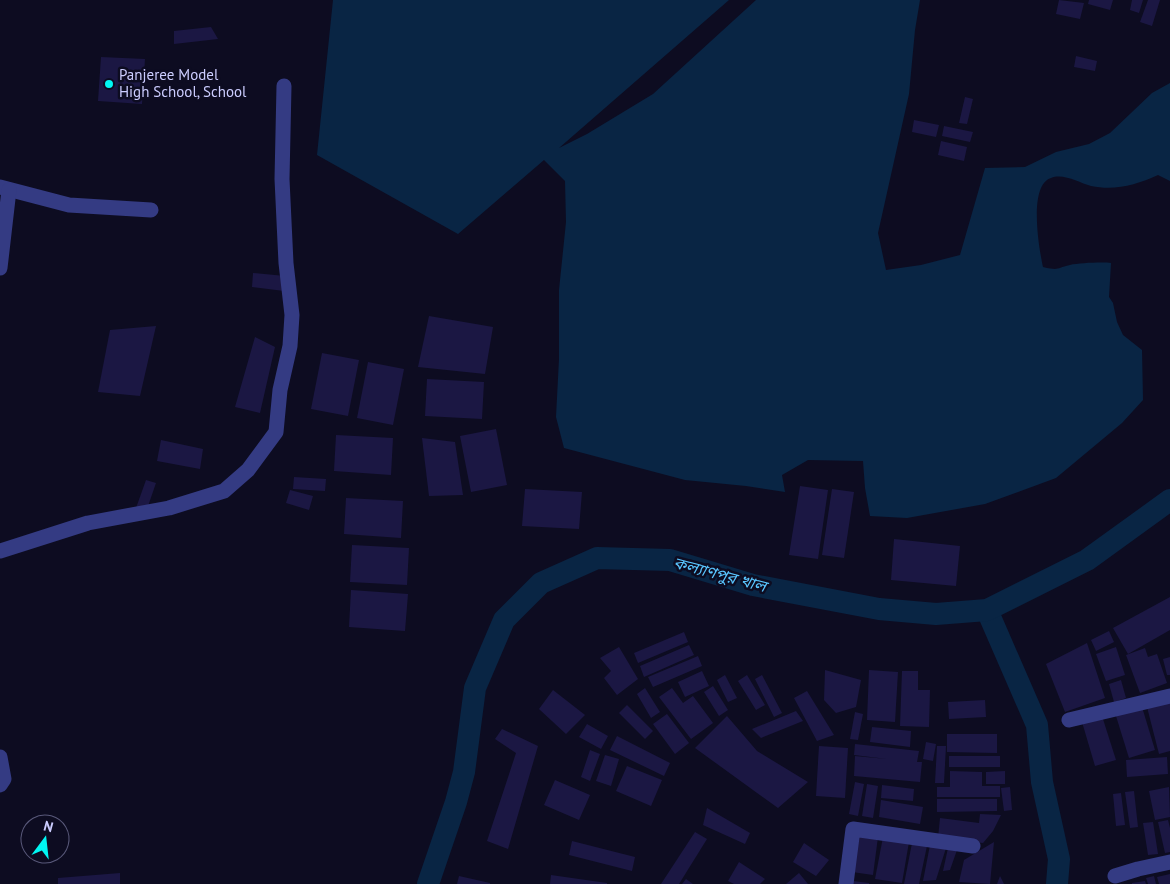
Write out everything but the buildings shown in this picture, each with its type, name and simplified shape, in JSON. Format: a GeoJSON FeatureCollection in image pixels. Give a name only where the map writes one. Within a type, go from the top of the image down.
{"type":"FeatureCollection","features":[{"type":"Feature","properties":{"kind":"street"},"geometry":{"type":"LineString","coordinates":[[0,551],[88,523],[169,508],[224,491],[248,470],[276,432],[280,390],[290,346],[292,315],[286,263],[282,179],[284,86]]}},
{"type":"Feature","properties":{"kind":"street"},"geometry":{"type":"LineString","coordinates":[[0,268],[4,189],[69,205],[151,210]]}},
{"type":"Feature","properties":{"kind":"street"},"geometry":{"type":"LineString","coordinates":[[1069,720],[1170,696]]}},
{"type":"Feature","properties":{"kind":"street"},"geometry":{"type":"LineString","coordinates":[[0,757],[4,779],[0,786]]}},
{"type":"Feature","properties":{"kind":"street"},"geometry":{"type":"LineString","coordinates":[[846,884],[853,829],[973,846]]}},
{"type":"Feature","properties":{"kind":"street"},"geometry":{"type":"LineString","coordinates":[[1114,876],[1170,862]]}},
{"type":"Feature","properties":{"kind":"water"},"geometry":{"type":"Polygon","coordinates":[[[333,0],[729,0],[559,148],[587,134],[653,94],[756,0],[920,0],[909,94],[878,233],[886,270],[921,265],[960,255],[985,168],[1025,167],[1056,152],[1089,144],[1110,133],[1152,93],[1170,83],[1170,181],[1158,175],[1142,182],[1108,188],[1091,186],[1066,178],[1056,177],[1044,183],[1039,192],[1037,204],[1039,246],[1043,267],[1055,269],[1079,264],[1111,263],[1109,297],[1113,303],[1117,322],[1123,335],[1142,350],[1143,400],[1122,423],[1056,478],[985,504],[907,518],[870,516],[863,461],[808,460],[782,475],[785,492],[685,480],[564,448],[556,417],[559,359],[559,290],[566,222],[565,181],[544,160],[458,234],[317,155],[333,0]]]}},
{"type":"Feature","properties":{"kind":"waterway","name":"কল্যাণপুর খাল"},"geometry":{"type":"LineString","coordinates":[[428,884],[456,802],[464,772],[475,688],[504,620],[541,583],[597,558],[670,560],[753,585],[879,609],[936,614],[987,610],[1087,560],[1170,500]]}},
{"type":"Feature","properties":{"kind":"waterway"},"geometry":{"type":"LineString","coordinates":[[987,610],[1037,725],[1042,782],[1059,859],[1057,884]]}},
{"type":"Feature","properties":{"kind":"place","name":"Panjeree Model High School, School"},"geometry":{"type":"Point","coordinates":[109,84]}}]}
